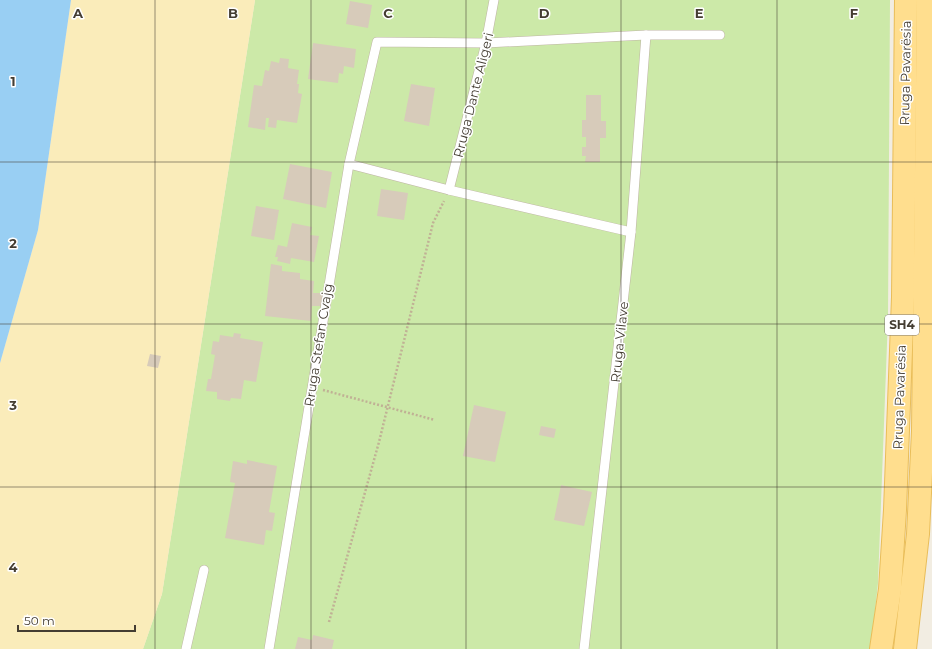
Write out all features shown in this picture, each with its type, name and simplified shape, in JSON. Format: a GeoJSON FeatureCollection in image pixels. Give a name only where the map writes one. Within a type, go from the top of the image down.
{"type":"FeatureCollection","features":[{"type":"Feature","properties":{"kind":"main road","name":"Rruga Pavarësia"},"geometry":{"type":"LineString","coordinates":[[881,649],[890,590],[895,510],[902,297],[906,0]]}},
{"type":"Feature","properties":{"kind":"main road","name":"Rruga Pavarësia"},"geometry":{"type":"LineString","coordinates":[[905,649],[918,534],[923,431],[928,0]]}},
{"type":"Feature","properties":{"kind":"lane","name":"Rruga Dante Aligeri"},"geometry":{"type":"LineString","coordinates":[[449,190],[486,44],[494,0]]}},
{"type":"Feature","properties":{"kind":"lane"},"geometry":{"type":"LineString","coordinates":[[486,44],[646,35],[720,35]]}},
{"type":"Feature","properties":{"kind":"lane","name":"Rruga Vilave"},"geometry":{"type":"LineString","coordinates":[[584,649],[631,232],[646,35]]}},
{"type":"Feature","properties":{"kind":"lane","name":"Rruga Stefan Cvajg"},"geometry":{"type":"LineString","coordinates":[[269,649],[311,387],[349,164],[376,42],[486,44]]}},
{"type":"Feature","properties":{"kind":"lane"},"geometry":{"type":"LineString","coordinates":[[349,164],[449,190],[631,232]]}},
{"type":"Feature","properties":{"kind":"lane"},"geometry":{"type":"LineString","coordinates":[[186,649],[204,570]]}},
{"type":"Feature","properties":{"kind":"path"},"geometry":{"type":"LineString","coordinates":[[329,622],[388,408],[433,223],[449,190]]}},
{"type":"Feature","properties":{"kind":"path"},"geometry":{"type":"LineString","coordinates":[[311,387],[435,420]]}},
{"type":"Feature","properties":{"kind":"green space"},"geometry":{"type":"Polygon","coordinates":[[[255,0],[890,0],[888,317],[878,583],[871,649],[143,649],[162,594],[255,0]]]}},
{"type":"Feature","properties":{"kind":"sand"},"geometry":{"type":"Polygon","coordinates":[[[71,0],[255,0],[162,594],[143,649],[0,649],[0,363],[38,230],[71,0]]]}},
{"type":"Feature","properties":{"kind":"water"},"geometry":{"type":"Polygon","coordinates":[[[0,0],[71,0],[38,230],[0,363],[0,0]]]}},
{"type":"Feature","properties":{"kind":"building"},"geometry":{"type":"Polygon","coordinates":[[[350,1],[372,5],[368,28],[346,24],[350,1]]]}},
{"type":"Feature","properties":{"kind":"building"},"geometry":{"type":"Polygon","coordinates":[[[313,43],[356,49],[354,68],[344,66],[343,74],[339,73],[338,83],[308,79],[313,43]]]}},
{"type":"Feature","properties":{"kind":"building"},"geometry":{"type":"Polygon","coordinates":[[[280,58],[289,59],[288,68],[299,70],[297,84],[299,84],[298,93],[302,94],[297,123],[277,120],[276,128],[268,127],[269,118],[266,118],[265,130],[248,127],[254,85],[262,86],[265,70],[269,71],[271,61],[279,63],[280,58]]]}},
{"type":"Feature","properties":{"kind":"building"},"geometry":{"type":"Polygon","coordinates":[[[411,84],[435,88],[429,126],[404,121],[411,84]]]}},
{"type":"Feature","properties":{"kind":"building"},"geometry":{"type":"Polygon","coordinates":[[[586,95],[601,95],[601,121],[606,121],[606,138],[600,138],[600,162],[585,162],[586,156],[582,156],[582,147],[586,147],[586,137],[582,137],[582,120],[586,120],[586,95]]]}},
{"type":"Feature","properties":{"kind":"building"},"geometry":{"type":"Polygon","coordinates":[[[290,164],[332,172],[326,208],[283,199],[290,164]]]}},
{"type":"Feature","properties":{"kind":"building"},"geometry":{"type":"Polygon","coordinates":[[[381,189],[408,193],[404,220],[377,216],[381,189]]]}},
{"type":"Feature","properties":{"kind":"building"},"geometry":{"type":"Polygon","coordinates":[[[256,206],[279,210],[274,240],[251,236],[256,206]]]}},
{"type":"Feature","properties":{"kind":"building"},"geometry":{"type":"Polygon","coordinates":[[[292,223],[312,227],[310,235],[319,236],[314,262],[291,258],[290,264],[277,261],[278,257],[275,257],[278,245],[287,247],[292,223]]]}},
{"type":"Feature","properties":{"kind":"building"},"geometry":{"type":"Polygon","coordinates":[[[271,264],[282,266],[282,271],[300,273],[300,279],[314,281],[313,293],[323,293],[321,306],[312,306],[311,321],[265,316],[271,264]]]}},
{"type":"Feature","properties":{"kind":"building"},"geometry":{"type":"Polygon","coordinates":[[[234,333],[241,334],[240,338],[263,342],[256,382],[244,380],[241,399],[231,398],[230,401],[217,399],[217,392],[206,391],[208,379],[211,379],[215,355],[211,354],[213,341],[219,342],[220,335],[233,337],[234,333]]]}},
{"type":"Feature","properties":{"kind":"building"},"geometry":{"type":"Polygon","coordinates":[[[150,354],[161,356],[158,368],[147,366],[150,354]]]}},
{"type":"Feature","properties":{"kind":"building"},"geometry":{"type":"Polygon","coordinates":[[[474,405],[506,412],[495,462],[463,456],[474,405]]]}},
{"type":"Feature","properties":{"kind":"building"},"geometry":{"type":"Polygon","coordinates":[[[541,426],[556,429],[554,438],[539,435],[541,426]]]}},
{"type":"Feature","properties":{"kind":"building"},"geometry":{"type":"Polygon","coordinates":[[[247,460],[277,466],[269,512],[275,513],[272,531],[266,530],[264,545],[225,538],[235,483],[230,482],[233,461],[247,464],[247,460]]]}},
{"type":"Feature","properties":{"kind":"building"},"geometry":{"type":"Polygon","coordinates":[[[561,485],[592,492],[584,526],[554,520],[561,485]]]}},
{"type":"Feature","properties":{"kind":"building"},"geometry":{"type":"Polygon","coordinates":[[[313,635],[334,640],[332,649],[295,649],[298,637],[312,640],[313,635]]]}}]}
